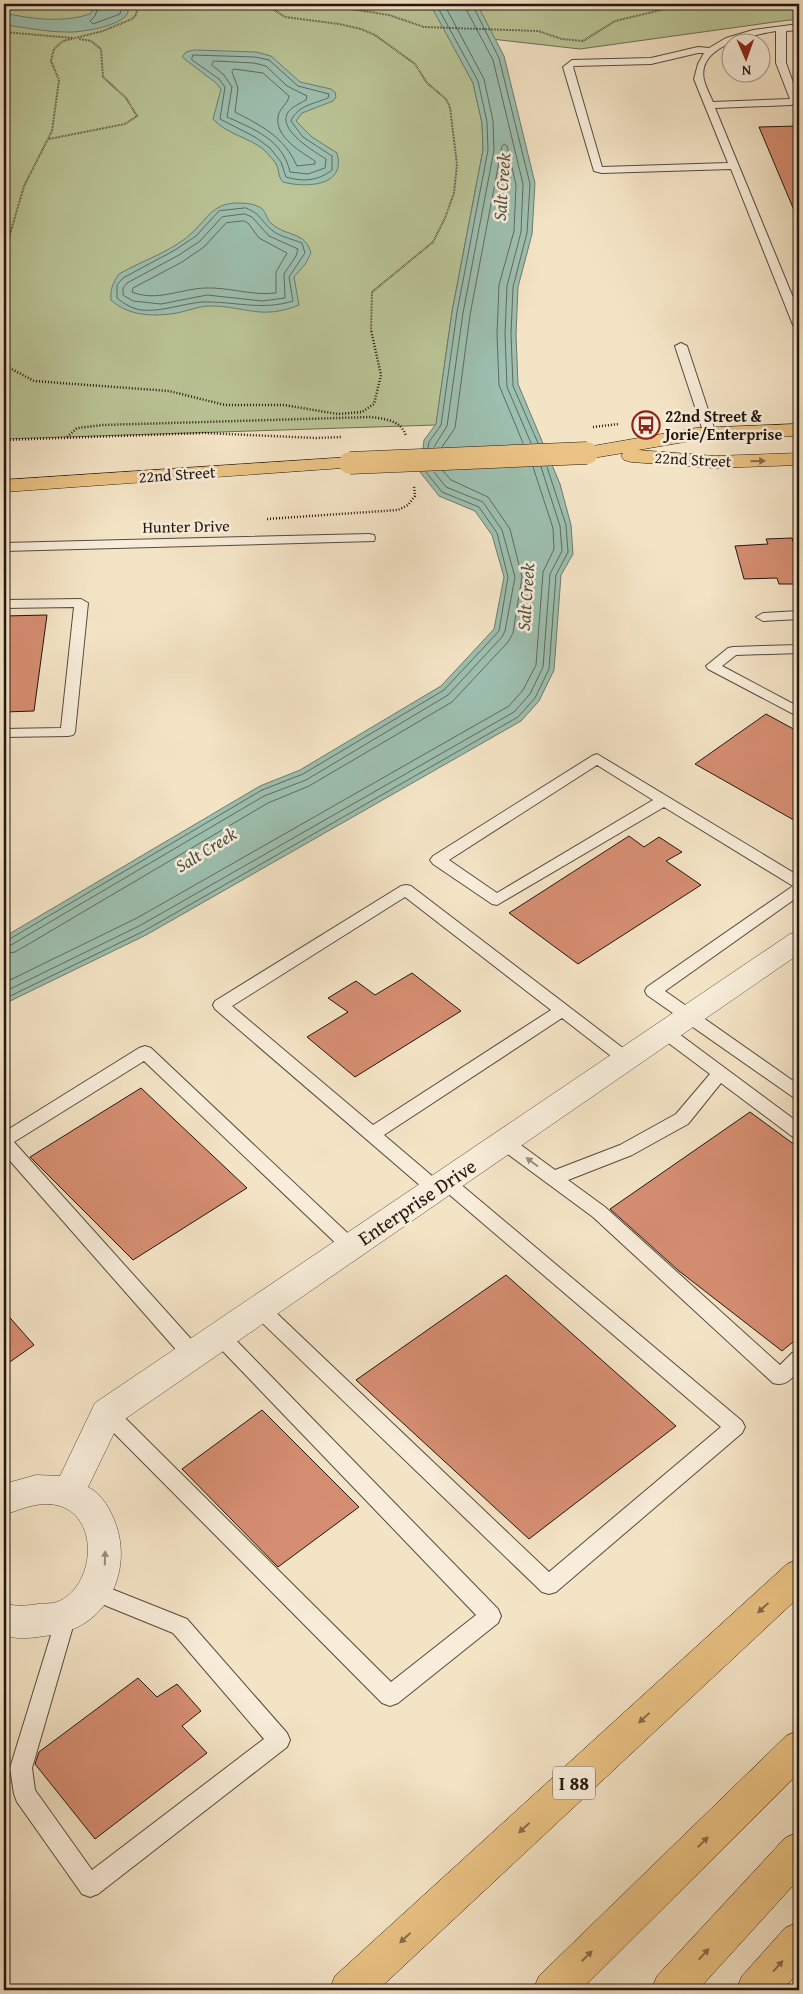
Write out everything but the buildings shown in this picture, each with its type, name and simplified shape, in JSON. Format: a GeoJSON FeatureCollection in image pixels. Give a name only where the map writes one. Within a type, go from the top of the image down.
{"type":"FeatureCollection","features":[{"type":"Feature","properties":{"kind":"main road","name":"22nd Street"},"geometry":{"type":"LineString","coordinates":[[587,453],[696,434],[799,430]]}},
{"type":"Feature","properties":{"kind":"main road","name":"22nd Street"},"geometry":{"type":"LineString","coordinates":[[4,470],[350,463],[587,453],[715,462],[799,460]]}},
{"type":"Feature","properties":{"kind":"main road","name":"22nd Street"},"geometry":{"type":"LineString","coordinates":[[4,486],[350,463]]}},
{"type":"Feature","properties":{"kind":"main road","name":"I 88"},"geometry":{"type":"LineString","coordinates":[[349,1990],[799,1575]]}},
{"type":"Feature","properties":{"kind":"main road"},"geometry":{"type":"LineString","coordinates":[[553,1990],[799,1748]]}},
{"type":"Feature","properties":{"kind":"main road"},"geometry":{"type":"LineString","coordinates":[[671,1990],[799,1851]]}},
{"type":"Feature","properties":{"kind":"main road"},"geometry":{"type":"LineString","coordinates":[[756,1990],[799,1942]]}},
{"type":"Feature","properties":{"kind":"street","name":"Enterprise Drive"},"geometry":{"type":"LineString","coordinates":[[69,1492],[107,1413],[799,940]]}},
{"type":"Feature","properties":{"kind":"street"},"geometry":{"type":"LineString","coordinates":[[4,1619],[14,1624],[66,1616],[80,1606],[94,1591],[104,1567],[105,1546],[102,1525],[90,1507],[69,1492],[46,1489],[7,1495]]}},
{"type":"Feature","properties":{"kind":"lane"},"geometry":{"type":"LineString","coordinates":[[735,166],[598,169],[568,67],[572,63],[578,62],[651,61],[698,50],[711,51],[747,34],[799,27]]}},
{"type":"Feature","properties":{"kind":"lane"},"geometry":{"type":"LineString","coordinates":[[710,105],[791,102],[795,100],[781,63],[781,28]]}},
{"type":"Feature","properties":{"kind":"lane"},"geometry":{"type":"LineString","coordinates":[[711,51],[701,66],[699,79],[799,325]]}},
{"type":"Feature","properties":{"kind":"lane"},"geometry":{"type":"LineString","coordinates":[[681,346],[710,434]]}},
{"type":"Feature","properties":{"kind":"lane","name":"Hunter Drive"},"geometry":{"type":"LineString","coordinates":[[4,546],[370,538]]}},
{"type":"Feature","properties":{"kind":"lane"},"geometry":{"type":"LineString","coordinates":[[4,604],[81,603],[68,732],[4,733]]}},
{"type":"Feature","properties":{"kind":"lane"},"geometry":{"type":"LineString","coordinates":[[763,617],[799,615]]}},
{"type":"Feature","properties":{"kind":"lane"},"geometry":{"type":"LineString","coordinates":[[799,650],[733,651],[713,666],[799,713]]}},
{"type":"Feature","properties":{"kind":"lane"},"geometry":{"type":"LineString","coordinates":[[664,800],[496,900],[438,860],[597,759],[664,800],[799,883]]}},
{"type":"Feature","properties":{"kind":"lane"},"geometry":{"type":"LineString","coordinates":[[799,889],[653,991],[677,1024],[720,1073],[799,1132]]}},
{"type":"Feature","properties":{"kind":"lane"},"geometry":{"type":"LineString","coordinates":[[260,1309],[549,1585],[736,1427],[441,1185],[372,1134],[221,1005],[406,890],[626,1059]]}},
{"type":"Feature","properties":{"kind":"lane"},"geometry":{"type":"LineString","coordinates":[[372,1134],[562,1010]]}},
{"type":"Feature","properties":{"kind":"lane"},"geometry":{"type":"LineString","coordinates":[[677,1024],[799,1093]]}},
{"type":"Feature","properties":{"kind":"lane"},"geometry":{"type":"LineString","coordinates":[[4,1140],[145,1052],[351,1247]]}},
{"type":"Feature","properties":{"kind":"lane"},"geometry":{"type":"LineString","coordinates":[[553,1178],[626,1150],[682,1119],[720,1073]]}},
{"type":"Feature","properties":{"kind":"lane"},"geometry":{"type":"LineString","coordinates":[[504,1142],[599,1212],[780,1376],[799,1359]]}},
{"type":"Feature","properties":{"kind":"lane"},"geometry":{"type":"LineString","coordinates":[[4,1144],[193,1354]]}},
{"type":"Feature","properties":{"kind":"lane"},"geometry":{"type":"LineString","coordinates":[[107,1413],[390,1696],[491,1616],[220,1336]]}},
{"type":"Feature","properties":{"kind":"lane"},"geometry":{"type":"LineString","coordinates":[[66,1616],[21,1768],[25,1794],[90,1886],[279,1740],[180,1626],[94,1591]]}},
{"type":"Feature","properties":{"kind":"path"},"geometry":{"type":"LineString","coordinates":[[4,255],[24,186],[52,131],[56,114],[59,80],[51,61],[51,54],[57,45],[103,31],[132,19],[136,15],[138,4]]}},
{"type":"Feature","properties":{"kind":"path"},"geometry":{"type":"LineString","coordinates":[[4,364],[22,376],[34,380],[169,391],[212,404],[284,405],[346,414],[362,412],[374,404],[381,375],[371,336],[372,292],[432,242],[445,218],[454,193],[457,165],[450,107],[446,100],[427,82],[415,64],[375,35],[361,29],[338,24],[312,19],[285,17],[265,4]]}},
{"type":"Feature","properties":{"kind":"path"},"geometry":{"type":"LineString","coordinates":[[351,9],[389,15],[424,27],[538,31],[562,39],[583,41],[615,21],[686,4]]}},
{"type":"Feature","properties":{"kind":"path"},"geometry":{"type":"LineString","coordinates":[[4,32],[77,38],[91,41],[101,49],[103,77],[126,98],[137,116],[126,124],[48,139]]}},
{"type":"Feature","properties":{"kind":"path"},"geometry":{"type":"LineString","coordinates":[[67,437],[76,428],[103,425],[371,417],[387,419],[400,425],[405,430]]}},
{"type":"Feature","properties":{"kind":"path"},"geometry":{"type":"LineString","coordinates":[[4,440],[205,433],[316,438],[346,437]]}},
{"type":"Feature","properties":{"kind":"path"},"geometry":{"type":"LineString","coordinates":[[261,519],[376,514],[398,510],[408,505],[415,496],[414,488]]}},
{"type":"Feature","properties":{"kind":"shaded area"},"geometry":{"type":"Polygon","coordinates":[[[4,4],[799,4],[799,20],[580,49],[447,34],[473,83],[482,123],[483,150],[452,312],[436,425],[4,439],[4,4]]]}},
{"type":"Feature","properties":{"kind":"water"},"geometry":{"type":"Polygon","coordinates":[[[38,4],[127,4],[128,12],[125,17],[110,25],[81,31],[50,31],[4,25],[4,13],[25,17],[58,19],[79,17],[90,14],[93,10],[76,6],[38,4]]]}},
{"type":"Feature","properties":{"kind":"water","name":"Salt Creek"},"geometry":{"type":"Polygon","coordinates":[[[430,4],[477,4],[504,56],[535,183],[532,234],[518,287],[516,334],[518,384],[560,484],[571,525],[573,554],[561,575],[554,670],[539,701],[521,721],[146,935],[4,1004],[4,937],[260,786],[300,770],[441,686],[494,629],[504,577],[492,535],[475,511],[439,496],[420,472],[424,440],[436,424],[452,312],[483,150],[482,123],[473,83],[430,4]]]}},
{"type":"Feature","properties":{"kind":"water"},"geometry":{"type":"Polygon","coordinates":[[[194,50],[256,52],[271,56],[300,82],[331,89],[335,92],[336,97],[333,101],[302,113],[296,121],[312,137],[337,153],[338,164],[336,173],[330,179],[312,184],[302,185],[283,182],[276,164],[263,149],[224,128],[213,119],[221,89],[182,57],[186,52],[194,50]]]}},
{"type":"Feature","properties":{"kind":"water"},"geometry":{"type":"Polygon","coordinates":[[[234,203],[258,206],[272,224],[300,238],[308,246],[311,253],[306,263],[294,277],[299,305],[273,312],[207,306],[177,313],[150,315],[125,309],[111,300],[112,286],[119,274],[177,244],[194,231],[216,209],[234,203]]]}},
{"type":"Feature","properties":{"kind":"place","name":"22nd Street & Jorie/Enterprise"},"geometry":{"type":"Point","coordinates":[646,425]}}]}
